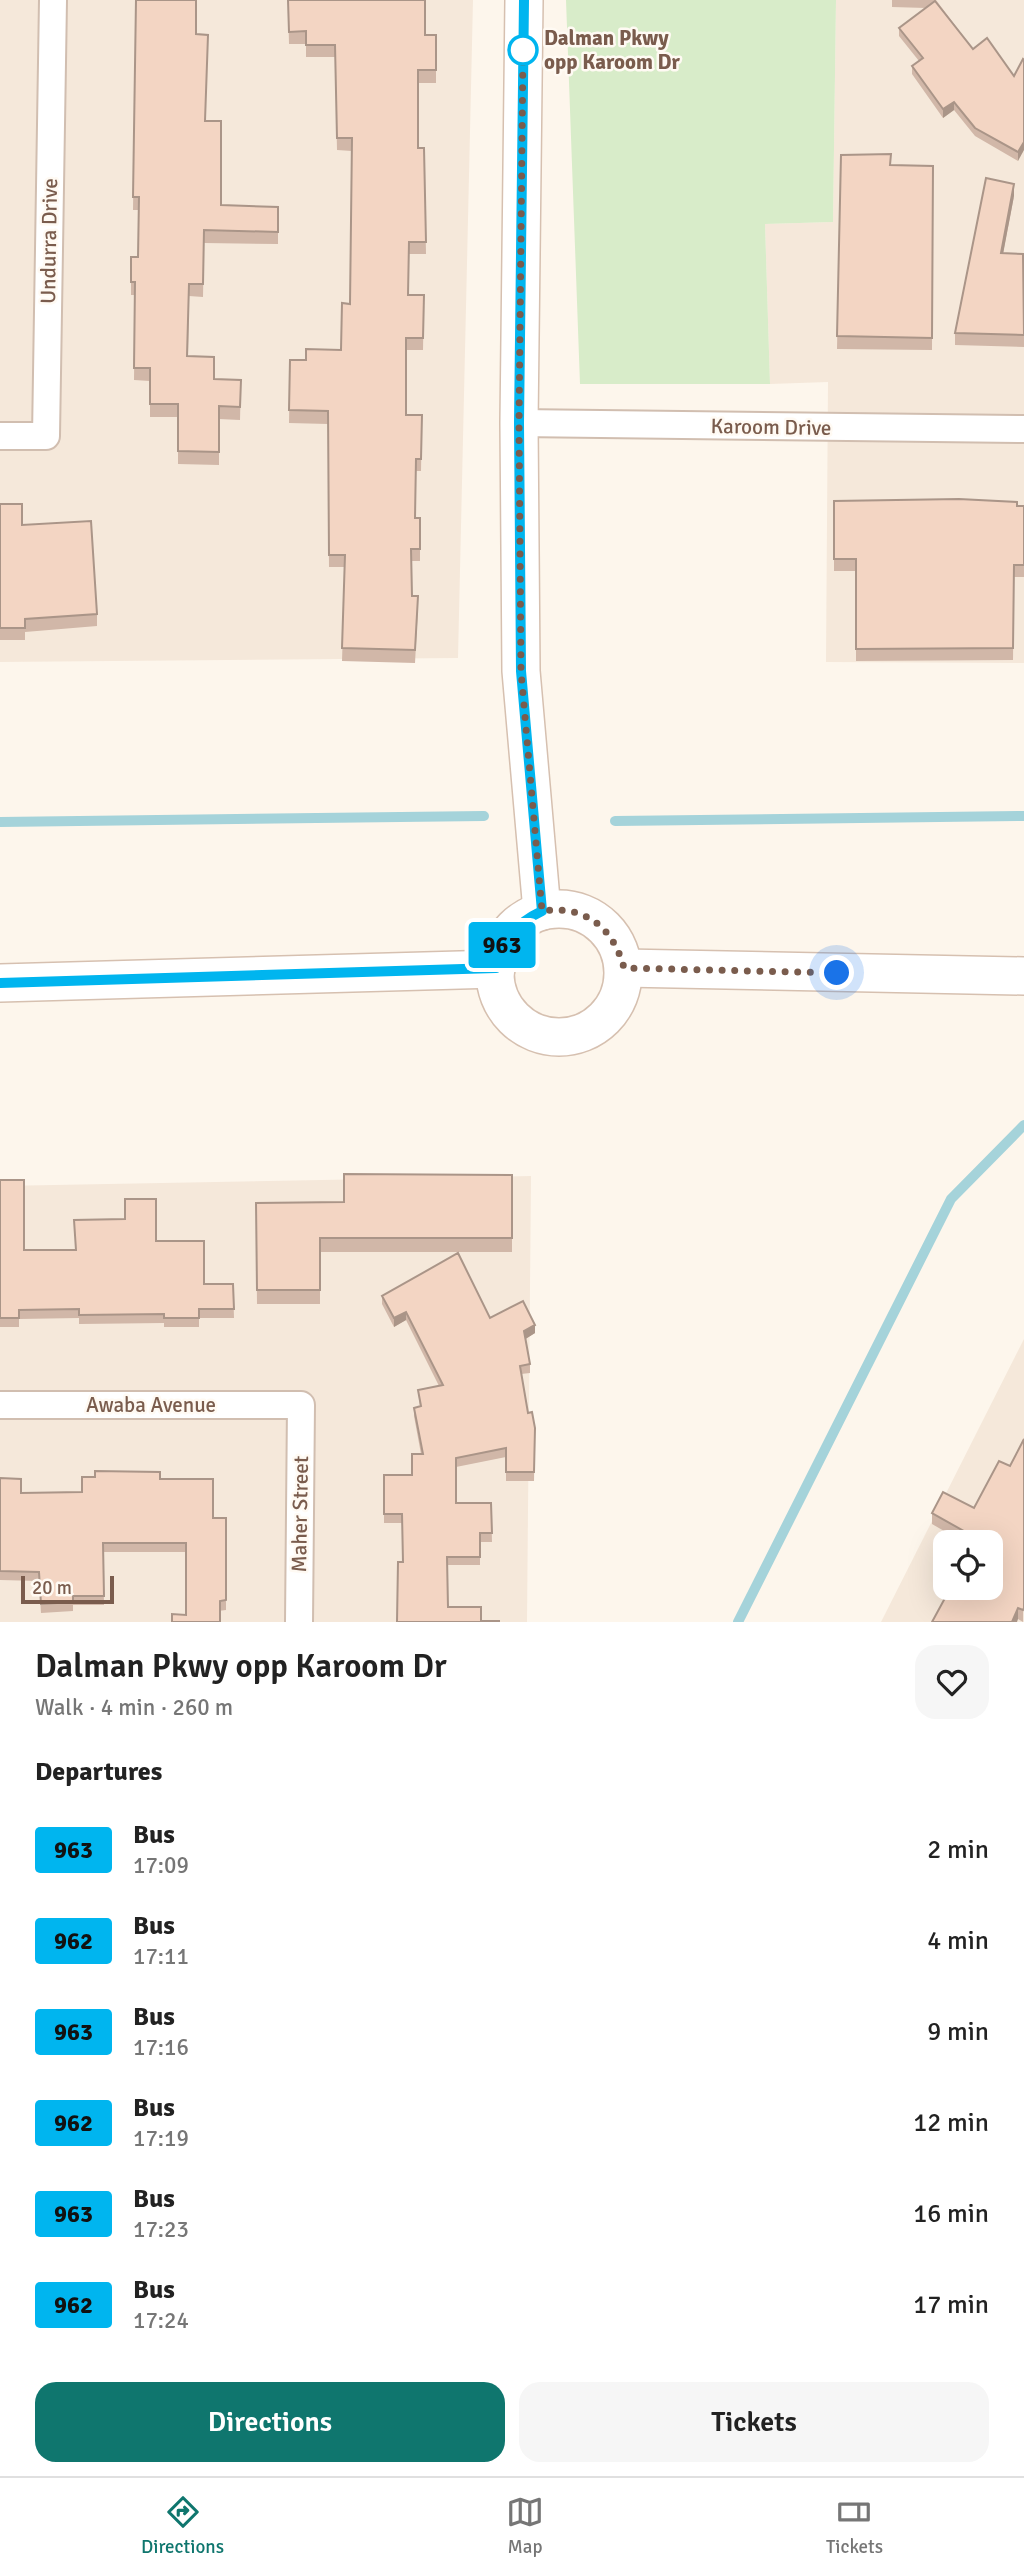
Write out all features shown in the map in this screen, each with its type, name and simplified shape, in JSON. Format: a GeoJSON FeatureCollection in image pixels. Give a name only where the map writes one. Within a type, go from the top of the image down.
{"type":"FeatureCollection","features":[{"type":"Feature","properties":{"kind":"main road"},"geometry":{"type":"LineString","coordinates":[[524,0],[519,423],[521,671],[542,911]]}},
{"type":"Feature","properties":{"kind":"main road"},"geometry":{"type":"LineString","coordinates":[[569,910],[598,922],[613,938],[624,968],[615,1005],[601,1022],[583,1033],[562,1037],[541,1035],[521,1025],[507,1009],[498,990],[496,968],[500,949],[510,933],[524,919],[542,911],[569,910]]}},
{"type":"Feature","properties":{"kind":"main road"},"geometry":{"type":"LineString","coordinates":[[0,983],[496,968]]}},
{"type":"Feature","properties":{"kind":"main road"},"geometry":{"type":"LineString","coordinates":[[624,968],[1024,976]]}},
{"type":"Feature","properties":{"kind":"street","name":"Undurra Drive"},"geometry":{"type":"LineString","coordinates":[[0,436],[46,436],[53,0]]}},
{"type":"Feature","properties":{"kind":"street","name":"Karoom Drive"},"geometry":{"type":"LineString","coordinates":[[519,423],[1024,429]]}},
{"type":"Feature","properties":{"kind":"street","name":"Awaba Avenue"},"geometry":{"type":"LineString","coordinates":[[0,1405],[301,1405]]}},
{"type":"Feature","properties":{"kind":"street","name":"Maher Street"},"geometry":{"type":"LineString","coordinates":[[299,1622],[301,1405]]}},
{"type":"Feature","properties":{"kind":"shaded area"},"geometry":{"type":"Polygon","coordinates":[[[0,0],[473,0],[458,658],[0,662],[0,0]]]}},
{"type":"Feature","properties":{"kind":"shaded area"},"geometry":{"type":"Polygon","coordinates":[[[836,0],[1024,0],[1024,663],[826,662],[828,382],[770,384],[765,224],[833,222],[836,0]]]}},
{"type":"Feature","properties":{"kind":"shaded area"},"geometry":{"type":"Polygon","coordinates":[[[531,1176],[527,1622],[0,1622],[0,1186],[531,1176]]]}},
{"type":"Feature","properties":{"kind":"shaded area"},"geometry":{"type":"Polygon","coordinates":[[[1024,1339],[1024,1622],[881,1622],[1024,1339]]]}},
{"type":"Feature","properties":{"kind":"green space"},"geometry":{"type":"Polygon","coordinates":[[[566,0],[836,0],[833,222],[765,224],[770,384],[580,384],[566,0]]]}},
{"type":"Feature","properties":{"kind":"building"},"geometry":{"type":"Polygon","coordinates":[[[136,0],[196,0],[196,34],[208,35],[205,121],[221,121],[221,205],[278,207],[278,232],[204,230],[203,284],[189,284],[187,356],[214,357],[214,379],[241,380],[240,407],[219,406],[219,452],[178,451],[178,404],[150,404],[150,368],[134,368],[135,282],[131,282],[131,257],[138,257],[139,197],[133,197],[136,0]]]}},
{"type":"Feature","properties":{"kind":"building"},"geometry":{"type":"Polygon","coordinates":[[[288,0],[425,0],[425,35],[436,35],[436,70],[418,70],[418,148],[424,148],[426,242],[409,242],[408,295],[424,295],[423,338],[406,338],[406,415],[422,415],[421,459],[416,459],[415,518],[420,518],[420,549],[411,549],[412,596],[418,596],[415,650],[342,648],[345,555],[329,555],[328,411],[289,410],[290,360],[306,360],[306,349],[341,350],[342,303],[350,304],[352,138],[337,138],[335,45],[306,45],[306,31],[289,32],[288,0]]]}},
{"type":"Feature","properties":{"kind":"building"},"geometry":{"type":"Polygon","coordinates":[[[935,1],[973,49],[987,38],[1014,76],[1024,60],[1024,142],[1018,152],[975,128],[954,102],[943,109],[912,66],[923,58],[899,28],[935,1]]]}},
{"type":"Feature","properties":{"kind":"building"},"geometry":{"type":"Polygon","coordinates":[[[891,154],[890,165],[933,166],[932,338],[837,336],[841,155],[891,154]]]}},
{"type":"Feature","properties":{"kind":"building"},"geometry":{"type":"Polygon","coordinates":[[[986,178],[1014,184],[1001,253],[1023,254],[1024,335],[955,333],[986,178]]]}},
{"type":"Feature","properties":{"kind":"building"},"geometry":{"type":"Polygon","coordinates":[[[959,499],[1017,502],[1017,506],[1024,506],[1024,565],[1014,565],[1013,648],[856,649],[856,559],[834,559],[834,501],[959,499]]]}},
{"type":"Feature","properties":{"kind":"building"},"geometry":{"type":"Polygon","coordinates":[[[0,504],[22,504],[22,525],[91,521],[97,614],[25,619],[25,628],[0,628],[0,504]]]}},
{"type":"Feature","properties":{"kind":"building"},"geometry":{"type":"Polygon","coordinates":[[[344,1174],[512,1175],[512,1238],[320,1238],[320,1290],[257,1290],[256,1203],[344,1202],[344,1174]]]}},
{"type":"Feature","properties":{"kind":"building"},"geometry":{"type":"Polygon","coordinates":[[[0,1180],[24,1180],[24,1250],[76,1250],[74,1220],[125,1219],[125,1199],[156,1199],[156,1241],[204,1241],[204,1284],[233,1284],[234,1309],[199,1309],[199,1318],[164,1318],[164,1314],[79,1315],[79,1309],[19,1310],[19,1318],[0,1318],[0,1180]]]}},
{"type":"Feature","properties":{"kind":"building"},"geometry":{"type":"Polygon","coordinates":[[[458,1253],[490,1318],[523,1301],[535,1325],[524,1331],[530,1364],[520,1366],[528,1413],[532,1412],[535,1428],[534,1472],[506,1472],[506,1448],[456,1458],[456,1503],[491,1503],[492,1533],[480,1533],[480,1557],[447,1557],[448,1607],[481,1607],[481,1621],[499,1622],[397,1622],[398,1562],[403,1562],[402,1514],[384,1514],[384,1475],[412,1475],[412,1454],[423,1454],[414,1408],[421,1406],[418,1390],[443,1385],[406,1312],[394,1318],[382,1296],[458,1253]]]}},
{"type":"Feature","properties":{"kind":"building"},"geometry":{"type":"Polygon","coordinates":[[[1024,1439],[1023,1610],[1018,1608],[1012,1622],[932,1622],[944,1600],[1003,1600],[1003,1530],[962,1530],[932,1513],[943,1492],[974,1508],[999,1461],[1010,1466],[1024,1439]]]}},
{"type":"Feature","properties":{"kind":"building"},"geometry":{"type":"Polygon","coordinates":[[[95,1471],[160,1472],[160,1479],[213,1479],[213,1518],[226,1518],[226,1600],[220,1601],[220,1622],[172,1622],[172,1614],[186,1615],[186,1543],[103,1543],[104,1596],[73,1596],[73,1602],[41,1604],[39,1572],[0,1571],[0,1478],[21,1479],[21,1493],[82,1492],[82,1477],[95,1477],[95,1471]]]}},
{"type":"Feature","properties":{"kind":"waterway"},"geometry":{"type":"LineString","coordinates":[[0,822],[484,816]]}},
{"type":"Feature","properties":{"kind":"waterway"},"geometry":{"type":"LineString","coordinates":[[615,821],[1024,816]]}},
{"type":"Feature","properties":{"kind":"waterway"},"geometry":{"type":"LineString","coordinates":[[738,1622],[951,1199],[1024,1125]]}},
{"type":"Feature","properties":{"kind":"bus line","name":"963"},"geometry":{"type":"LineString","coordinates":[[0,983],[496,968],[500,949],[510,933],[524,919],[542,911],[521,671],[519,423],[524,0]]}},
{"type":"Feature","properties":{"kind":"place","name":"Dalman Pkwy opp Karoom Dr"},"geometry":{"type":"Point","coordinates":[523,50]}},
{"type":"Feature","properties":{"kind":"route"},"geometry":{"type":"LineString","coordinates":[[523,50],[519,423],[521,671],[542,911],[569,910],[598,922],[613,938],[624,968],[837,973]]}}]}
